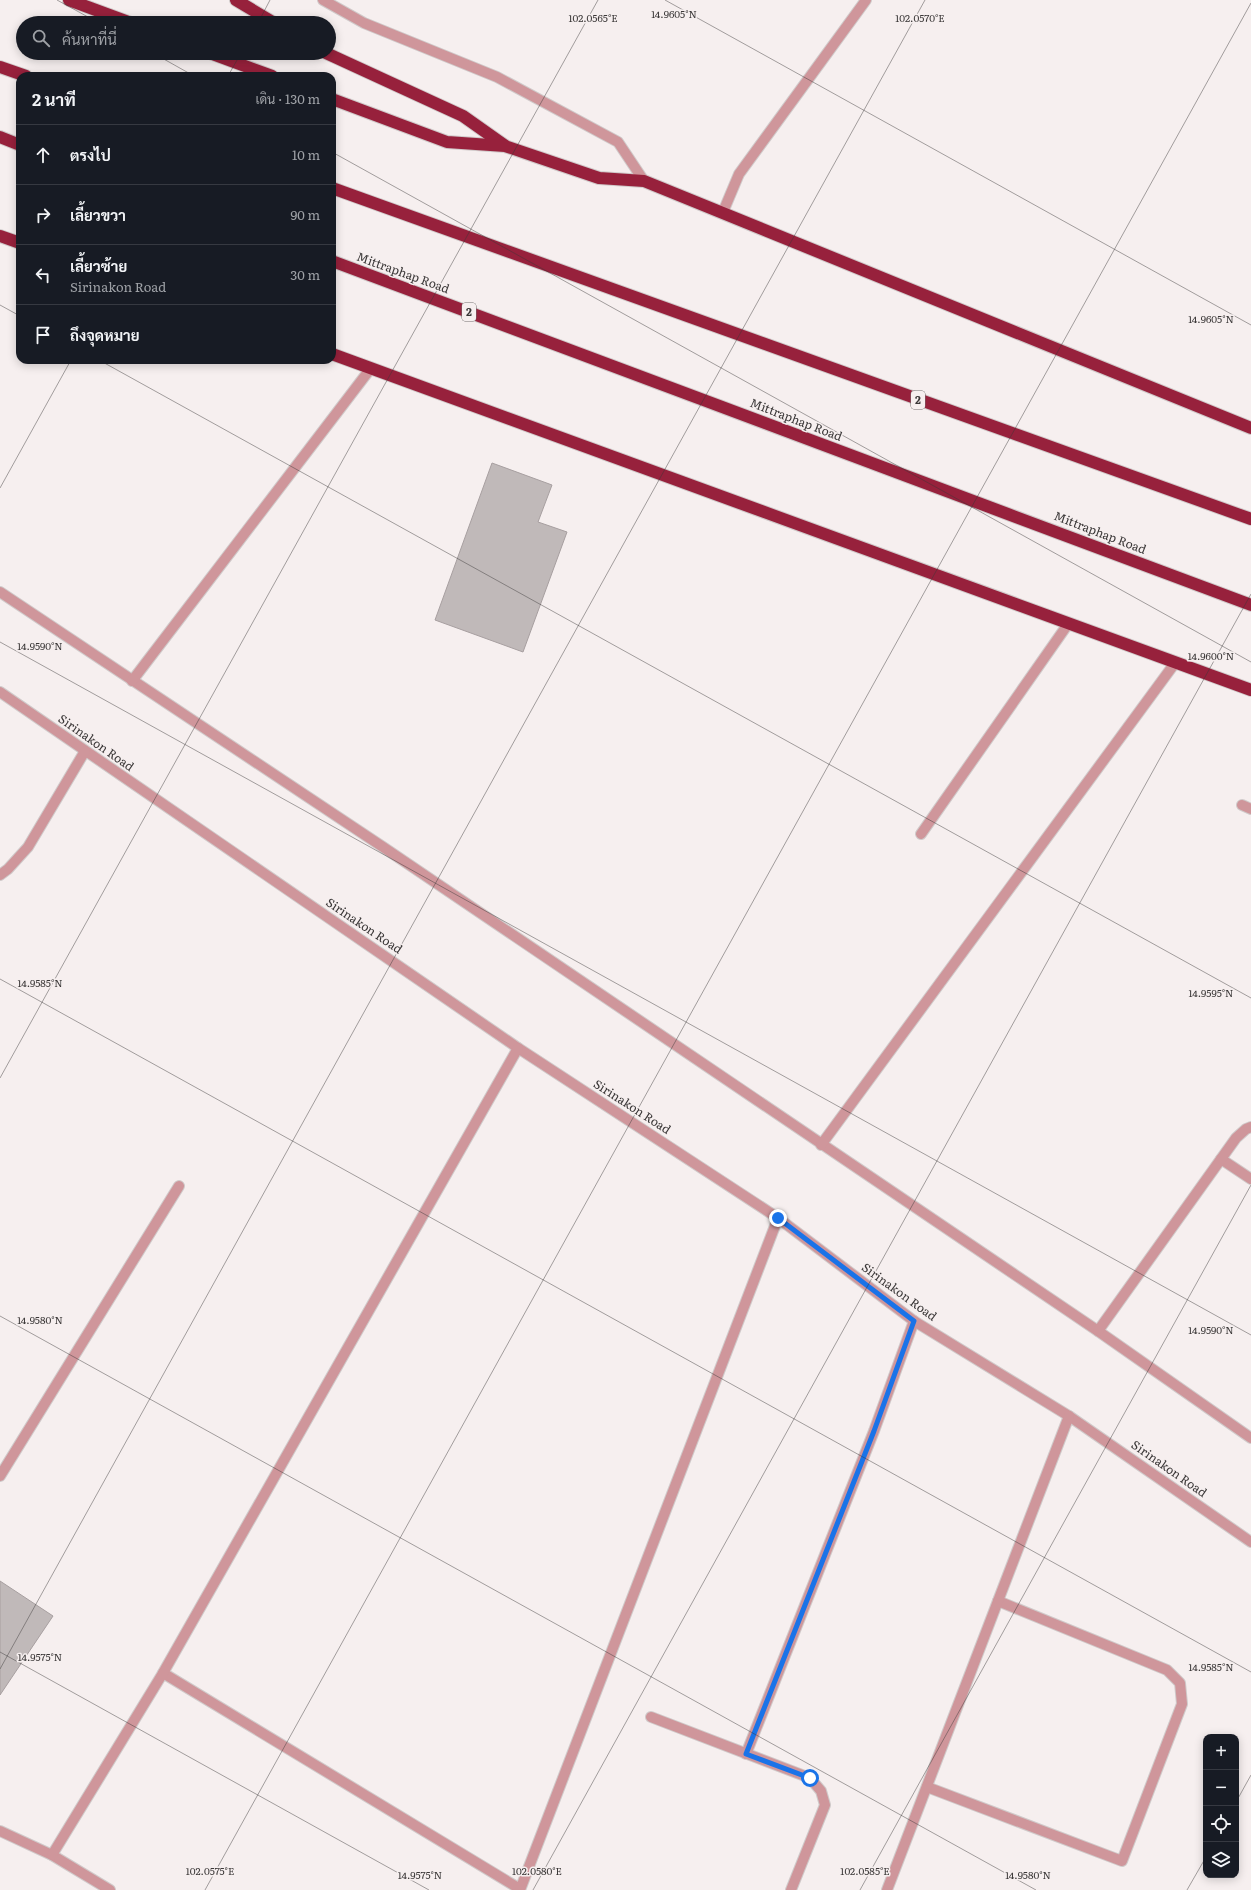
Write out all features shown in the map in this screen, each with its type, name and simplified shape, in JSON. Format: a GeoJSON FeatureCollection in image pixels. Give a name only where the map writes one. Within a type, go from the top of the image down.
{"type":"FeatureCollection","features":[{"type":"Feature","properties":{"kind":"highway"},"geometry":{"type":"LineString","coordinates":[[69,0],[112,16]]}},
{"type":"Feature","properties":{"kind":"highway"},"geometry":{"type":"LineString","coordinates":[[236,0],[262,16]]}},
{"type":"Feature","properties":{"kind":"highway"},"geometry":{"type":"LineString","coordinates":[[336,58],[463,116],[505,146]]}},
{"type":"Feature","properties":{"kind":"highway"},"geometry":{"type":"LineString","coordinates":[[229,60],[261,72]]}},
{"type":"Feature","properties":{"kind":"highway"},"geometry":{"type":"LineString","coordinates":[[0,67],[16,73]]}},
{"type":"Feature","properties":{"kind":"highway"},"geometry":{"type":"LineString","coordinates":[[336,100],[447,142],[505,146],[599,178],[644,180],[1251,428]]}},
{"type":"Feature","properties":{"kind":"highway"},"geometry":{"type":"LineString","coordinates":[[0,137],[16,143]]}},
{"type":"Feature","properties":{"kind":"highway","name":"2"},"geometry":{"type":"LineString","coordinates":[[336,189],[1251,519]]}},
{"type":"Feature","properties":{"kind":"highway"},"geometry":{"type":"LineString","coordinates":[[0,236],[16,242]]}},
{"type":"Feature","properties":{"kind":"highway","name":"Mittraphap Road"},"geometry":{"type":"LineString","coordinates":[[336,262],[1251,605]]}},
{"type":"Feature","properties":{"kind":"highway"},"geometry":{"type":"LineString","coordinates":[[336,355],[1251,690]]}},
{"type":"Feature","properties":{"kind":"street"},"geometry":{"type":"LineString","coordinates":[[323,0],[364,23],[498,77],[618,142],[644,180]]}},
{"type":"Feature","properties":{"kind":"street"},"geometry":{"type":"LineString","coordinates":[[723,212],[739,174],[866,0]]}},
{"type":"Feature","properties":{"kind":"street"},"geometry":{"type":"LineString","coordinates":[[132,681],[371,368]]}},
{"type":"Feature","properties":{"kind":"street"},"geometry":{"type":"LineString","coordinates":[[0,592],[383,847],[821,1145],[1098,1331],[1251,1438]]}},
{"type":"Feature","properties":{"kind":"street"},"geometry":{"type":"LineString","coordinates":[[921,834],[1068,624]]}},
{"type":"Feature","properties":{"kind":"street"},"geometry":{"type":"LineString","coordinates":[[821,1145],[1175,663]]}},
{"type":"Feature","properties":{"kind":"street","name":"Sirinakon Road"},"geometry":{"type":"LineString","coordinates":[[0,692],[518,1048],[778,1218],[914,1321],[1069,1416],[1251,1542]]}},
{"type":"Feature","properties":{"kind":"street"},"geometry":{"type":"LineString","coordinates":[[0,875],[8,870],[28,847],[85,751]]}},
{"type":"Feature","properties":{"kind":"street"},"geometry":{"type":"LineString","coordinates":[[52,1855],[163,1673],[518,1048]]}},
{"type":"Feature","properties":{"kind":"street"},"geometry":{"type":"LineString","coordinates":[[1098,1331],[1236,1138],[1251,1127]]}},
{"type":"Feature","properties":{"kind":"street"},"geometry":{"type":"LineString","coordinates":[[1221,1159],[1251,1180]]}},
{"type":"Feature","properties":{"kind":"street"},"geometry":{"type":"LineString","coordinates":[[0,1476],[179,1186]]}},
{"type":"Feature","properties":{"kind":"street"},"geometry":{"type":"LineString","coordinates":[[163,1673],[520,1890],[778,1218]]}},
{"type":"Feature","properties":{"kind":"street"},"geometry":{"type":"LineString","coordinates":[[746,1754],[874,1431],[914,1321]]}},
{"type":"Feature","properties":{"kind":"street"},"geometry":{"type":"LineString","coordinates":[[887,1890],[1069,1416]]}},
{"type":"Feature","properties":{"kind":"street"},"geometry":{"type":"LineString","coordinates":[[927,1787],[1122,1861],[1182,1704],[1180,1683],[1167,1670],[998,1601]]}},
{"type":"Feature","properties":{"kind":"street"},"geometry":{"type":"LineString","coordinates":[[650,1717],[810,1778],[821,1792],[825,1805],[791,1890]]}},
{"type":"Feature","properties":{"kind":"street"},"geometry":{"type":"LineString","coordinates":[[0,1831],[52,1855],[110,1890]]}},
{"type":"Feature","properties":{"kind":"building"},"geometry":{"type":"Polygon","coordinates":[[[492,463],[552,485],[538,522],[567,532],[523,652],[435,620],[492,463]]]}},
{"type":"Feature","properties":{"kind":"building"},"geometry":{"type":"Polygon","coordinates":[[[0,1581],[53,1616],[0,1695],[0,1581]]]}},
{"type":"Feature","properties":{"kind":"route"},"geometry":{"type":"LineString","coordinates":[[778,1218],[914,1321],[874,1431],[746,1754],[810,1778]]}}]}
